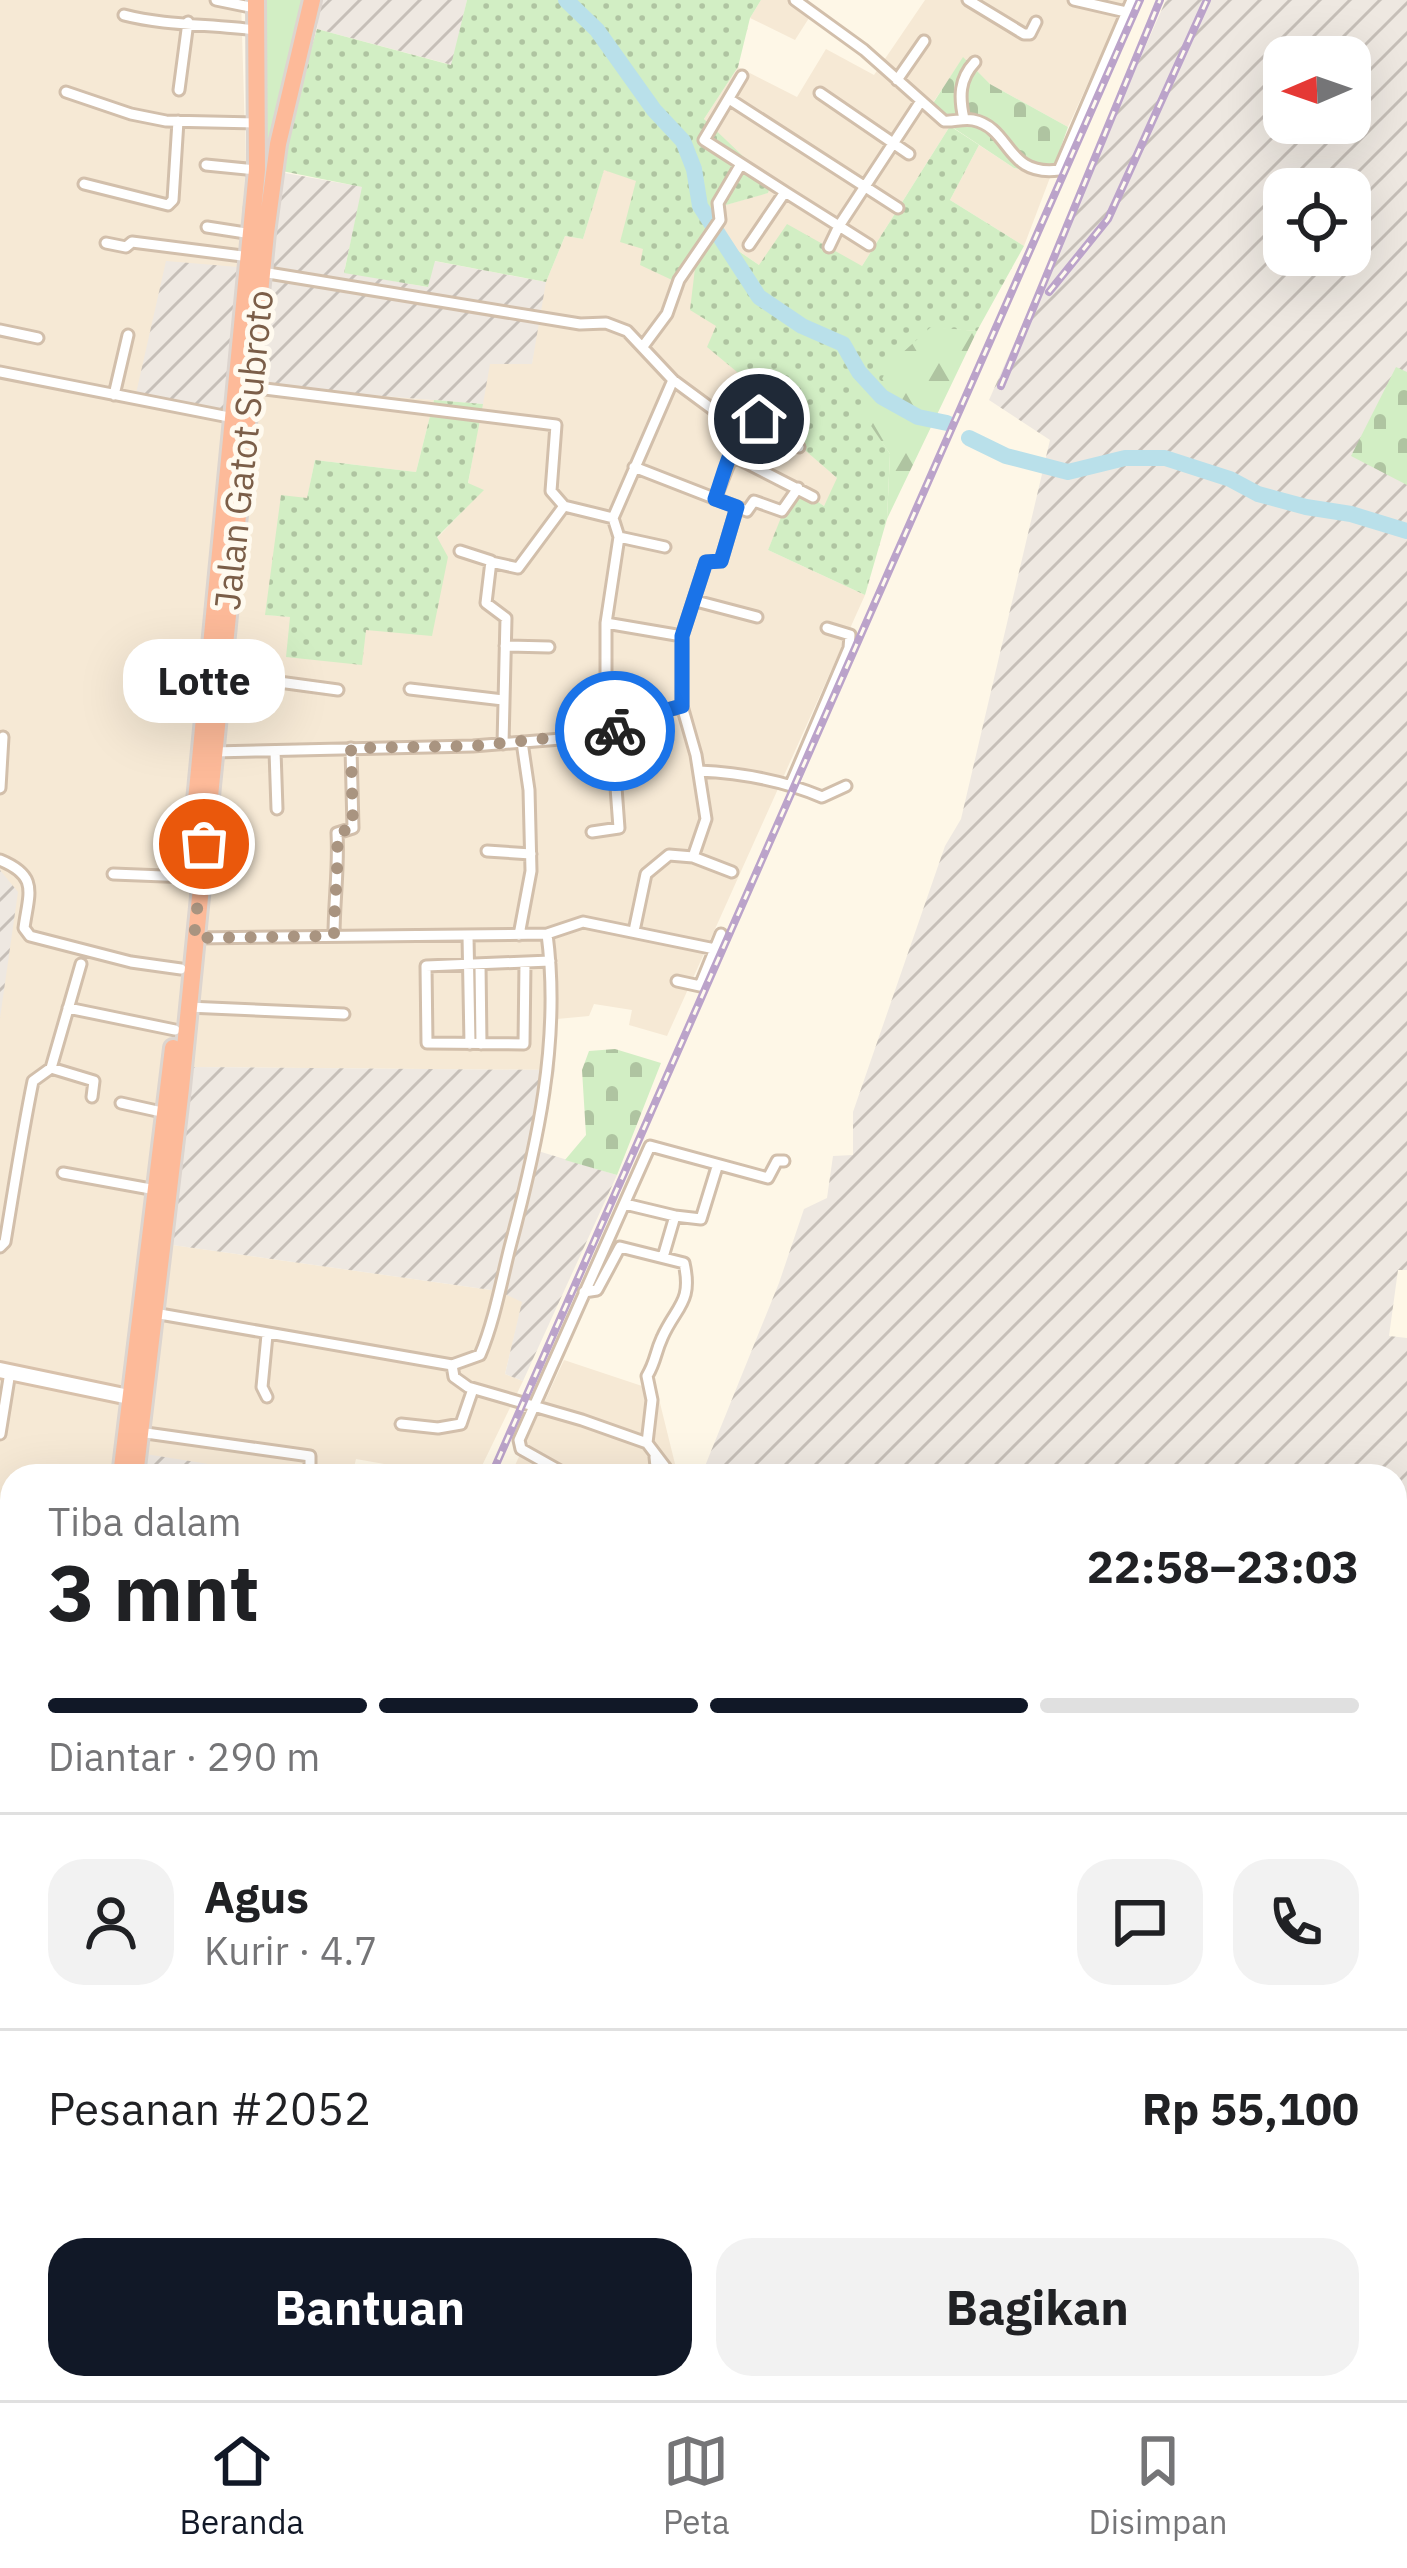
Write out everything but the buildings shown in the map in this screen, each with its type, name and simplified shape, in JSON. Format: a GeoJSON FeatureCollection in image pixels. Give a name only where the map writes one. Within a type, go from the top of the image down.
{"type":"FeatureCollection","features":[{"type":"Feature","properties":{"kind":"highway","name":"Jalan Gatot Subroto"},"geometry":{"type":"LineString","coordinates":[[136,1464],[188,1007],[262,272],[278,144],[312,0]]}},
{"type":"Feature","properties":{"kind":"highway","name":"Jalan Gatot Subroto"},"geometry":{"type":"LineString","coordinates":[[122,1464],[175,1030],[250,257],[258,123],[255,4]]}},
{"type":"Feature","properties":{"kind":"main road"},"geometry":{"type":"LineString","coordinates":[[5,1371],[129,1397]]}},
{"type":"Feature","properties":{"kind":"street"},"geometry":{"type":"LineString","coordinates":[[216,0],[255,4]]}},
{"type":"Feature","properties":{"kind":"street"},"geometry":{"type":"LineString","coordinates":[[795,0],[944,122],[977,121],[1028,168],[1059,170],[1132,0]]}},
{"type":"Feature","properties":{"kind":"street"},"geometry":{"type":"LineString","coordinates":[[968,0],[1024,34],[1030,34],[1036,22]]}},
{"type":"Feature","properties":{"kind":"street"},"geometry":{"type":"LineString","coordinates":[[1074,0],[1126,12]]}},
{"type":"Feature","properties":{"kind":"street"},"geometry":{"type":"LineString","coordinates":[[124,15],[154,23],[255,30]]}},
{"type":"Feature","properties":{"kind":"street"},"geometry":{"type":"LineString","coordinates":[[179,90],[188,22]]}},
{"type":"Feature","properties":{"kind":"street"},"geometry":{"type":"LineString","coordinates":[[897,80],[924,41]]}},
{"type":"Feature","properties":{"kind":"street"},"geometry":{"type":"LineString","coordinates":[[964,119],[962,84],[975,62]]}},
{"type":"Feature","properties":{"kind":"street"},"geometry":{"type":"LineString","coordinates":[[742,76],[704,140],[869,245]]}},
{"type":"Feature","properties":{"kind":"street"},"geometry":{"type":"LineString","coordinates":[[66,92],[131,114],[178,122],[258,123]]}},
{"type":"Feature","properties":{"kind":"street"},"geometry":{"type":"LineString","coordinates":[[820,93],[909,154]]}},
{"type":"Feature","properties":{"kind":"street"},"geometry":{"type":"LineString","coordinates":[[729,99],[898,208]]}},
{"type":"Feature","properties":{"kind":"street"},"geometry":{"type":"LineString","coordinates":[[829,247],[921,100]]}},
{"type":"Feature","properties":{"kind":"street"},"geometry":{"type":"LineString","coordinates":[[84,184],[168,205],[178,122]]}},
{"type":"Feature","properties":{"kind":"street"},"geometry":{"type":"LineString","coordinates":[[644,345],[667,314],[679,280],[720,220],[718,203],[741,164]]}},
{"type":"Feature","properties":{"kind":"street"},"geometry":{"type":"LineString","coordinates":[[206,165],[257,170]]}},
{"type":"Feature","properties":{"kind":"street"},"geometry":{"type":"LineString","coordinates":[[748,244],[785,192]]}},
{"type":"Feature","properties":{"kind":"street"},"geometry":{"type":"LineString","coordinates":[[207,227],[252,234]]}},
{"type":"Feature","properties":{"kind":"street"},"geometry":{"type":"LineString","coordinates":[[106,242],[250,257]]}},
{"type":"Feature","properties":{"kind":"street"},"geometry":{"type":"LineString","coordinates":[[262,272],[580,324],[617,325],[644,345],[673,380],[742,431]]}},
{"type":"Feature","properties":{"kind":"street"},"geometry":{"type":"LineString","coordinates":[[0,330],[38,338]]}},
{"type":"Feature","properties":{"kind":"street"},"geometry":{"type":"LineString","coordinates":[[114,395],[128,335]]}},
{"type":"Feature","properties":{"kind":"street"},"geometry":{"type":"LineString","coordinates":[[0,372],[234,418]]}},
{"type":"Feature","properties":{"kind":"street"},"geometry":{"type":"LineString","coordinates":[[626,726],[606,688],[606,623],[619,538],[613,518],[673,380]]}},
{"type":"Feature","properties":{"kind":"street"},"geometry":{"type":"LineString","coordinates":[[249,387],[556,425],[549,486],[564,506],[613,518]]}},
{"type":"Feature","properties":{"kind":"street"},"geometry":{"type":"LineString","coordinates":[[715,499],[742,431],[761,419],[799,447]]}},
{"type":"Feature","properties":{"kind":"street"},"geometry":{"type":"LineString","coordinates":[[731,455],[813,496]]}},
{"type":"Feature","properties":{"kind":"street"},"geometry":{"type":"LineString","coordinates":[[634,467],[747,511],[754,501],[782,512],[798,488]]}},
{"type":"Feature","properties":{"kind":"street"},"geometry":{"type":"LineString","coordinates":[[460,551],[518,568],[564,506]]}},
{"type":"Feature","properties":{"kind":"street"},"geometry":{"type":"LineString","coordinates":[[692,857],[706,824],[700,771],[682,706],[682,636],[706,562],[721,561],[737,507]]}},
{"type":"Feature","properties":{"kind":"street"},"geometry":{"type":"LineString","coordinates":[[619,538],[664,547]]}},
{"type":"Feature","properties":{"kind":"street"},"geometry":{"type":"LineString","coordinates":[[491,562],[486,603],[506,618],[503,744]]}},
{"type":"Feature","properties":{"kind":"street"},"geometry":{"type":"LineString","coordinates":[[696,601],[757,616]]}},
{"type":"Feature","properties":{"kind":"street"},"geometry":{"type":"LineString","coordinates":[[606,623],[682,636]]}},
{"type":"Feature","properties":{"kind":"street"},"geometry":{"type":"LineString","coordinates":[[790,784],[849,648],[850,635],[827,628]]}},
{"type":"Feature","properties":{"kind":"street"},"geometry":{"type":"LineString","coordinates":[[505,646],[549,646]]}},
{"type":"Feature","properties":{"kind":"street"},"geometry":{"type":"LineString","coordinates":[[220,674],[338,690]]}},
{"type":"Feature","properties":{"kind":"street"},"geometry":{"type":"LineString","coordinates":[[410,689],[503,700]]}},
{"type":"Feature","properties":{"kind":"street"},"geometry":{"type":"LineString","coordinates":[[213,752],[503,744],[612,733],[645,716],[682,706]]}},
{"type":"Feature","properties":{"kind":"street"},"geometry":{"type":"LineString","coordinates":[[592,832],[619,828],[612,733]]}},
{"type":"Feature","properties":{"kind":"street"},"geometry":{"type":"LineString","coordinates":[[0,788],[2,736]]}},
{"type":"Feature","properties":{"kind":"street"},"geometry":{"type":"LineString","coordinates":[[519,935],[530,878],[529,790],[522,742]]}},
{"type":"Feature","properties":{"kind":"street"},"geometry":{"type":"LineString","coordinates":[[334,936],[337,833],[353,828],[351,748]]}},
{"type":"Feature","properties":{"kind":"street"},"geometry":{"type":"LineString","coordinates":[[275,751],[277,809]]}},
{"type":"Feature","properties":{"kind":"street"},"geometry":{"type":"LineString","coordinates":[[700,771],[790,784],[822,797],[846,786]]}},
{"type":"Feature","properties":{"kind":"street"},"geometry":{"type":"LineString","coordinates":[[170,846],[192,847]]}},
{"type":"Feature","properties":{"kind":"street"},"geometry":{"type":"LineString","coordinates":[[487,851],[530,854]]}},
{"type":"Feature","properties":{"kind":"street"},"geometry":{"type":"LineString","coordinates":[[634,931],[648,870],[672,854],[732,872]]}},
{"type":"Feature","properties":{"kind":"street"},"geometry":{"type":"LineString","coordinates":[[0,860],[26,876],[24,928],[30,936],[181,969]]}},
{"type":"Feature","properties":{"kind":"street"},"geometry":{"type":"LineString","coordinates":[[113,874],[189,877]]}},
{"type":"Feature","properties":{"kind":"street"},"geometry":{"type":"LineString","coordinates":[[194,938],[548,934],[583,922],[716,949]]}},
{"type":"Feature","properties":{"kind":"street"},"geometry":{"type":"LineString","coordinates":[[154,1313],[452,1365],[482,1352],[524,1194],[549,1068],[548,934]]}},
{"type":"Feature","properties":{"kind":"street"},"geometry":{"type":"LineString","coordinates":[[676,981],[700,986],[721,934]]}},
{"type":"Feature","properties":{"kind":"street"},"geometry":{"type":"LineString","coordinates":[[468,936],[474,964],[476,1044]]}},
{"type":"Feature","properties":{"kind":"street"},"geometry":{"type":"LineString","coordinates":[[525,963],[526,1042],[427,1043],[426,966],[550,961]]}},
{"type":"Feature","properties":{"kind":"street"},"geometry":{"type":"LineString","coordinates":[[0,1247],[5,1242],[33,1081],[51,1068],[81,964]]}},
{"type":"Feature","properties":{"kind":"street"},"geometry":{"type":"LineString","coordinates":[[188,1007],[344,1014]]}},
{"type":"Feature","properties":{"kind":"street"},"geometry":{"type":"LineString","coordinates":[[68,1008],[175,1030]]}},
{"type":"Feature","properties":{"kind":"street"},"geometry":{"type":"LineString","coordinates":[[51,1068],[94,1082],[92,1097]]}},
{"type":"Feature","properties":{"kind":"street"},"geometry":{"type":"LineString","coordinates":[[121,1103],[166,1113]]}},
{"type":"Feature","properties":{"kind":"street"},"geometry":{"type":"LineString","coordinates":[[548,1464],[521,1449],[519,1440],[650,1146],[770,1178],[777,1161],[784,1160]]}},
{"type":"Feature","properties":{"kind":"street"},"geometry":{"type":"LineString","coordinates":[[625,1204],[700,1220],[717,1167]]}},
{"type":"Feature","properties":{"kind":"street"},"geometry":{"type":"LineString","coordinates":[[63,1173],[157,1190]]}},
{"type":"Feature","properties":{"kind":"street"},"geometry":{"type":"LineString","coordinates":[[663,1257],[675,1216]]}},
{"type":"Feature","properties":{"kind":"street"},"geometry":{"type":"LineString","coordinates":[[584,1292],[598,1290],[620,1247],[684,1263],[688,1287],[647,1376],[654,1464]]}},
{"type":"Feature","properties":{"kind":"street"},"geometry":{"type":"LineString","coordinates":[[267,1335],[262,1387],[267,1397]]}},
{"type":"Feature","properties":{"kind":"street"},"geometry":{"type":"LineString","coordinates":[[452,1365],[454,1377],[473,1389],[582,1420],[651,1448],[663,1464]]}},
{"type":"Feature","properties":{"kind":"street"},"geometry":{"type":"LineString","coordinates":[[0,1434],[5,1371]]}},
{"type":"Feature","properties":{"kind":"street"},"geometry":{"type":"LineString","coordinates":[[401,1424],[438,1428],[460,1424],[473,1389]]}},
{"type":"Feature","properties":{"kind":"street"},"geometry":{"type":"LineString","coordinates":[[139,1432],[310,1456],[310,1464]]}},
{"type":"Feature","properties":{"kind":"shaded area"},"geometry":{"type":"Polygon","coordinates":[[[0,0],[241,0],[246,166],[238,268],[256,386],[434,400],[416,472],[315,460],[307,499],[266,615],[290,617],[362,664],[365,630],[437,538],[483,490],[468,484],[489,364],[532,363],[541,294],[565,236],[583,239],[604,169],[637,181],[644,249],[672,279],[684,261],[695,268],[717,326],[708,347],[767,397],[727,448],[784,431],[838,479],[824,506],[795,486],[768,550],[865,595],[667,1036],[629,1025],[632,1010],[594,1004],[589,1016],[557,1019],[555,1070],[193,1067],[166,1244],[498,1291],[523,1301],[505,1374],[523,1381],[483,1464],[384,1464],[356,1459],[355,1464],[0,1464],[0,0]]]}},
{"type":"Feature","properties":{"kind":"shaded area"},"geometry":{"type":"Polygon","coordinates":[[[321,0],[467,0],[452,65],[317,29],[321,0]]]}},
{"type":"Feature","properties":{"kind":"shaded area"},"geometry":{"type":"Polygon","coordinates":[[[761,0],[804,0],[816,7],[795,40],[750,18],[761,0]]]}},
{"type":"Feature","properties":{"kind":"shaded area"},"geometry":{"type":"Polygon","coordinates":[[[925,0],[1126,0],[1068,127],[990,84],[963,58],[928,110],[950,126],[862,266],[759,265],[704,227],[712,209],[767,193],[704,119],[738,67],[797,97],[826,49],[874,75],[925,0]]]}},
{"type":"Feature","properties":{"kind":"shaded area"},"geometry":{"type":"Polygon","coordinates":[[[1166,0],[1407,0],[1407,1270],[1398,1270],[1389,1336],[1407,1338],[1407,1464],[706,1464],[804,1209],[827,1198],[833,1156],[853,1155],[853,1112],[945,846],[961,819],[1050,440],[989,400],[1166,0]]]}},
{"type":"Feature","properties":{"kind":"shaded area"},"geometry":{"type":"Polygon","coordinates":[[[979,145],[1014,168],[1051,175],[1024,246],[950,200],[979,145]]]}},
{"type":"Feature","properties":{"kind":"shaded area"},"geometry":{"type":"Polygon","coordinates":[[[246,166],[363,187],[344,272],[427,287],[434,261],[546,282],[532,364],[490,364],[483,404],[256,386],[253,419],[135,398],[166,261],[238,267],[246,166]]]}},
{"type":"Feature","properties":{"kind":"shaded area"},"geometry":{"type":"Polygon","coordinates":[[[0,870],[18,892],[0,1018],[0,870]]]}},
{"type":"Feature","properties":{"kind":"shaded area"},"geometry":{"type":"Polygon","coordinates":[[[193,1067],[555,1070],[538,1151],[617,1175],[523,1381],[505,1374],[522,1302],[498,1291],[165,1244],[193,1067]]]}},
{"type":"Feature","properties":{"kind":"shaded area"},"geometry":{"type":"Polygon","coordinates":[[[564,1360],[657,1391],[675,1464],[516,1464],[564,1360]]]}},
{"type":"Feature","properties":{"kind":"shaded area"},"geometry":{"type":"Polygon","coordinates":[[[139,1453],[208,1464],[139,1464],[139,1453]]]}},
{"type":"Feature","properties":{"kind":"green space"},"geometry":{"type":"Polygon","coordinates":[[[264,0],[306,0],[267,162],[264,162],[264,0]]]}},
{"type":"Feature","properties":{"kind":"green space"},"geometry":{"type":"Polygon","coordinates":[[[467,0],[761,0],[750,18],[738,67],[704,119],[771,183],[768,193],[712,209],[705,228],[759,265],[787,224],[862,266],[950,126],[979,145],[950,200],[1024,246],[977,331],[931,328],[864,414],[890,454],[887,519],[865,595],[768,550],[794,485],[824,506],[837,478],[784,432],[766,468],[726,448],[767,397],[707,347],[716,326],[690,310],[695,268],[684,262],[672,280],[640,265],[643,249],[620,242],[636,181],[604,170],[583,239],[565,236],[546,282],[435,261],[428,287],[344,273],[362,187],[282,171],[287,129],[317,29],[451,65],[467,0]]]}},
{"type":"Feature","properties":{"kind":"green space"},"geometry":{"type":"Polygon","coordinates":[[[963,57],[990,84],[1068,127],[1051,175],[1014,168],[928,111],[963,57]]]}},
{"type":"Feature","properties":{"kind":"green space"},"geometry":{"type":"Polygon","coordinates":[[[931,327],[977,331],[887,519],[890,454],[863,414],[890,364],[931,327]]]}},
{"type":"Feature","properties":{"kind":"green space"},"geometry":{"type":"Polygon","coordinates":[[[1396,367],[1407,372],[1407,485],[1351,456],[1396,367]]]}},
{"type":"Feature","properties":{"kind":"green space"},"geometry":{"type":"Polygon","coordinates":[[[434,400],[483,404],[468,483],[484,490],[437,537],[448,557],[432,636],[366,630],[362,665],[286,657],[290,617],[265,615],[281,495],[307,498],[315,460],[416,472],[434,400]]]}},
{"type":"Feature","properties":{"kind":"green space"},"geometry":{"type":"Polygon","coordinates":[[[615,1049],[661,1063],[617,1175],[565,1160],[586,1135],[582,1070],[589,1051],[615,1049]]]}},
{"type":"Feature","properties":{"kind":"waterway"},"geometry":{"type":"LineString","coordinates":[[566,0],[597,30],[654,110],[683,141],[700,206],[759,297],[802,326],[843,344],[859,372],[882,397],[918,417],[947,423]]}},
{"type":"Feature","properties":{"kind":"waterway"},"geometry":{"type":"LineString","coordinates":[[969,438],[1006,456],[1068,472],[1125,458],[1165,458],[1230,479],[1258,494],[1407,531]]}},
{"type":"Feature","properties":{"kind":"railway"},"geometry":{"type":"LineString","coordinates":[[496,1464],[1140,0]]}},
{"type":"Feature","properties":{"kind":"railway"},"geometry":{"type":"LineString","coordinates":[[1001,386],[1160,0]]}},
{"type":"Feature","properties":{"kind":"railway"},"geometry":{"type":"LineString","coordinates":[[1049,292],[1108,219],[1207,0]]}},
{"type":"Feature","properties":{"kind":"way so far"},"geometry":{"type":"LineString","coordinates":[[204,844],[194,938],[334,936],[337,833],[353,828],[351,748],[473,746],[615,731]]}},
{"type":"Feature","properties":{"kind":"place","name":"Lotte"},"geometry":{"type":"Point","coordinates":[204,844]}},
{"type":"Feature","properties":{"kind":"route"},"geometry":{"type":"LineString","coordinates":[[615,731],[682,706],[682,636],[706,562],[721,561],[737,507],[715,499],[733,447],[742,431],[759,419]]}}]}
